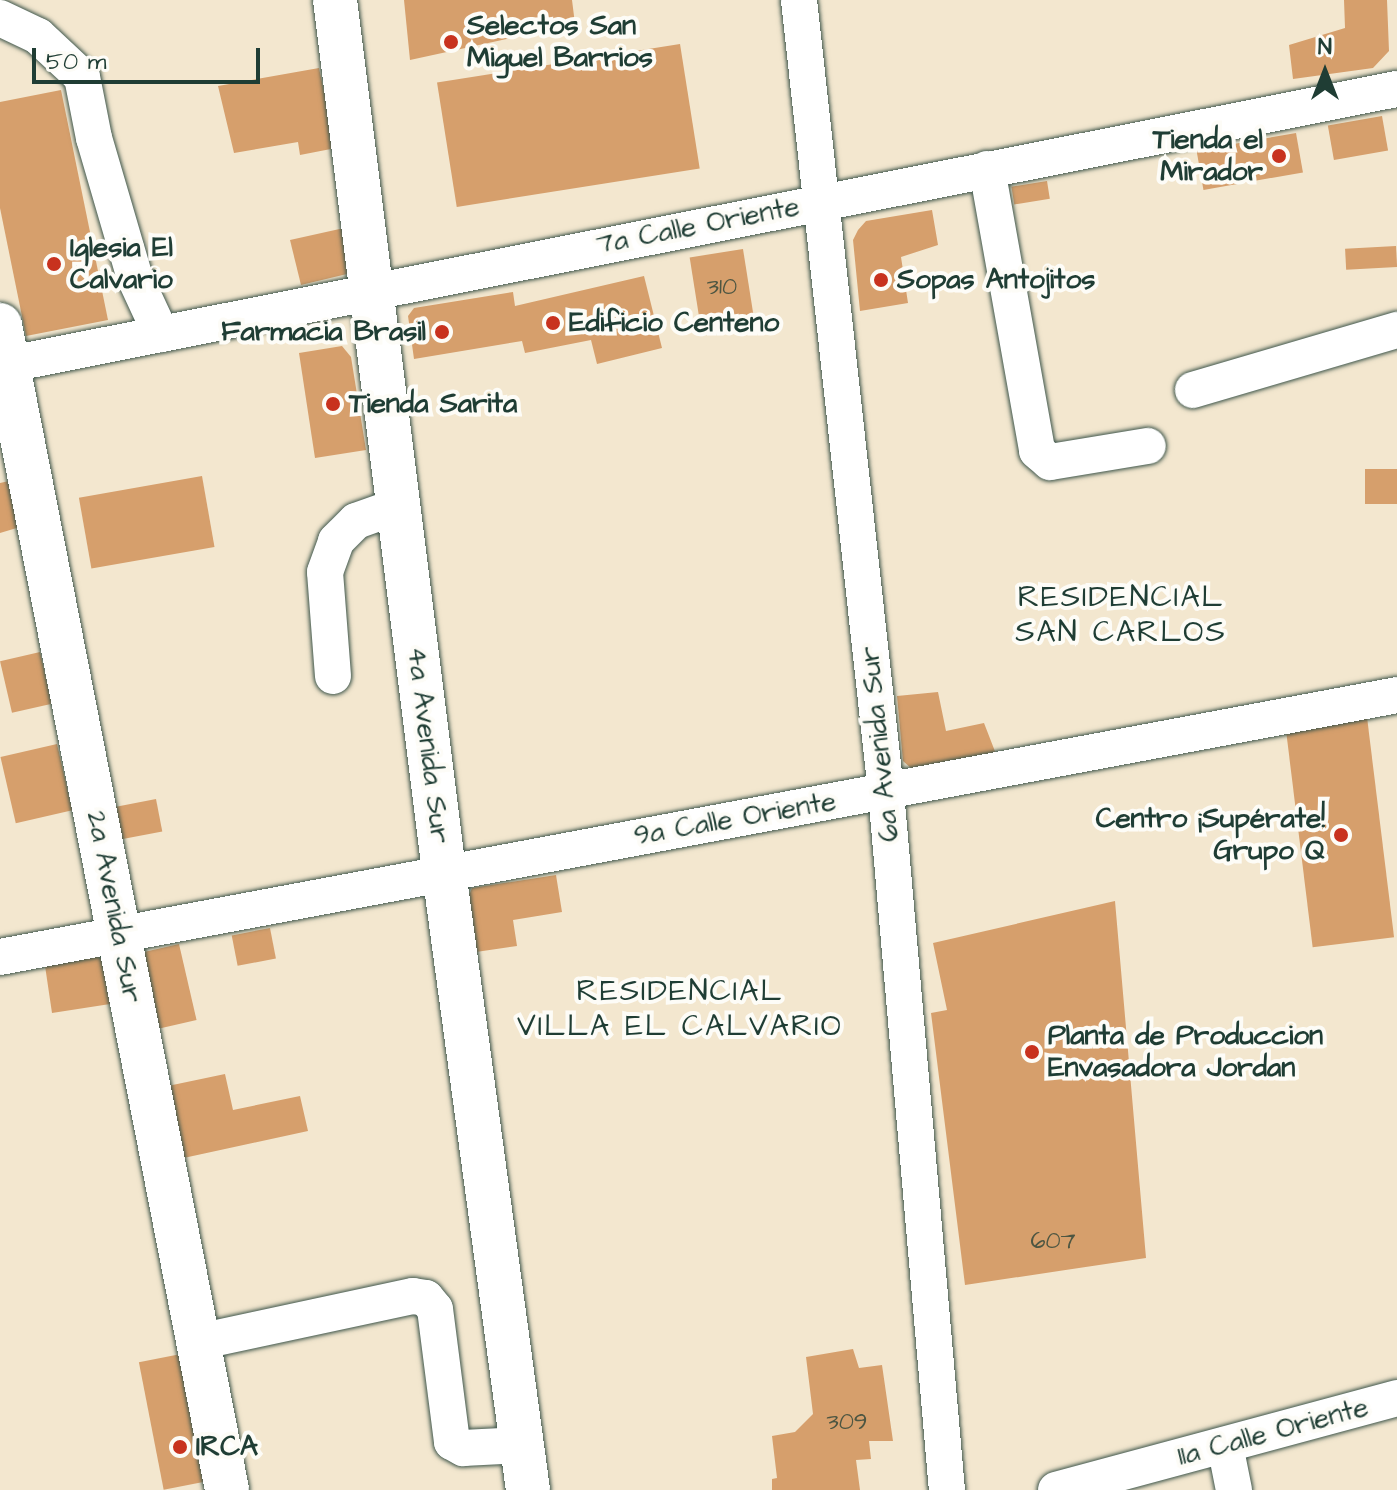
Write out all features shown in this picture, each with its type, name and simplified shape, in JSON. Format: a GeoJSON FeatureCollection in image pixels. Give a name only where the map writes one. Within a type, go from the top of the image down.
{"type":"FeatureCollection","features":[{"type":"Feature","properties":{"kind":"main road","name":"4a Avenida Sur"},"geometry":{"type":"LineString","coordinates":[[335,0],[444,872],[528,1490]]}},
{"type":"Feature","properties":{"kind":"main road","name":"2a Avenida Sur"},"geometry":{"type":"LineString","coordinates":[[2,352],[120,936],[227,1490]]}},
{"type":"Feature","properties":{"kind":"street","name":"6a Avenida Sur"},"geometry":{"type":"LineString","coordinates":[[799,0],[824,200],[886,792],[947,1490]]}},
{"type":"Feature","properties":{"kind":"street"},"geometry":{"type":"LineString","coordinates":[[0,18],[38,36],[82,77],[135,278],[161,334]]}},
{"type":"Feature","properties":{"kind":"street","name":"7a Calle Oriente"},"geometry":{"type":"LineString","coordinates":[[2,352],[161,334],[824,200],[1397,89]]}},
{"type":"Feature","properties":{"kind":"street"},"geometry":{"type":"LineString","coordinates":[[987,169],[1037,451],[1050,462],[1148,446]]}},
{"type":"Feature","properties":{"kind":"street"},"geometry":{"type":"LineString","coordinates":[[1193,390],[1397,330]]}},
{"type":"Feature","properties":{"kind":"street"},"geometry":{"type":"LineString","coordinates":[[333,676],[325,572],[336,541],[356,521],[398,506]]}},
{"type":"Feature","properties":{"kind":"street","name":"9a Calle Oriente"},"geometry":{"type":"LineString","coordinates":[[0,957],[1397,695]]}},
{"type":"Feature","properties":{"kind":"street"},"geometry":{"type":"LineString","coordinates":[[198,1342],[413,1296],[426,1298],[435,1309],[452,1442],[463,1448],[522,1445]]}},
{"type":"Feature","properties":{"kind":"street","name":"11a Calle Oriente"},"geometry":{"type":"LineString","coordinates":[[1056,1490],[1397,1398]]}},
{"type":"Feature","properties":{"kind":"street"},"geometry":{"type":"LineString","coordinates":[[1225,1445],[1234,1490]]}},
{"type":"Feature","properties":{"kind":"building","name":"Selectos San Miguel Barrios"},"geometry":{"type":"Polygon","coordinates":[[[404,0],[572,0],[575,24],[410,60],[404,0]]]}},
{"type":"Feature","properties":{"kind":"building"},"geometry":{"type":"Polygon","coordinates":[[[1344,0],[1387,0],[1389,51],[1373,68],[1293,79],[1289,45],[1345,28],[1344,0]]]}},
{"type":"Feature","properties":{"kind":"building"},"geometry":{"type":"Polygon","coordinates":[[[680,44],[700,168],[457,207],[437,82],[680,44]]]}},
{"type":"Feature","properties":{"kind":"building"},"geometry":{"type":"Polygon","coordinates":[[[319,68],[336,148],[300,155],[298,142],[234,153],[218,86],[319,68]]]}},
{"type":"Feature","properties":{"kind":"building","name":"Iglesia El Calvario"},"geometry":{"type":"Polygon","coordinates":[[[61,90],[108,320],[26,336],[0,208],[0,102],[61,90]]]}},
{"type":"Feature","properties":{"kind":"building"},"geometry":{"type":"Polygon","coordinates":[[[1382,116],[1388,150],[1334,160],[1328,126],[1382,116]]]}},
{"type":"Feature","properties":{"kind":"building"},"geometry":{"type":"Polygon","coordinates":[[[1296,133],[1303,172],[1203,190],[1197,151],[1296,133]]]}},
{"type":"Feature","properties":{"kind":"building"},"geometry":{"type":"Polygon","coordinates":[[[1047,181],[1050,199],[1014,204],[1011,187],[1047,181]]]}},
{"type":"Feature","properties":{"kind":"building","name":"Sopas Antojitos"},"geometry":{"type":"Polygon","coordinates":[[[932,210],[938,245],[901,257],[908,303],[860,311],[853,240],[858,230],[866,221],[932,210]]]}},
{"type":"Feature","properties":{"kind":"building"},"geometry":{"type":"Polygon","coordinates":[[[344,228],[347,274],[301,285],[290,240],[344,228]]]}},
{"type":"Feature","properties":{"kind":"building"},"geometry":{"type":"Polygon","coordinates":[[[1396,246],[1397,267],[1346,270],[1345,249],[1396,246]]]}},
{"type":"Feature","properties":{"kind":"building"},"geometry":{"type":"Polygon","coordinates":[[[743,249],[754,317],[700,326],[690,257],[743,249]]]}},
{"type":"Feature","properties":{"kind":"building"},"geometry":{"type":"Polygon","coordinates":[[[644,276],[662,348],[597,364],[591,340],[525,353],[522,341],[414,359],[408,316],[414,308],[513,292],[515,306],[644,276]]]}},
{"type":"Feature","properties":{"kind":"building","name":"Tienda Sarita"},"geometry":{"type":"Polygon","coordinates":[[[342,346],[351,357],[366,450],[315,458],[299,353],[342,346]]]}},
{"type":"Feature","properties":{"kind":"building"},"geometry":{"type":"Polygon","coordinates":[[[1365,469],[1397,469],[1397,504],[1365,504],[1365,469]]]}},
{"type":"Feature","properties":{"kind":"building"},"geometry":{"type":"Polygon","coordinates":[[[202,476],[215,547],[91,569],[79,498],[202,476]]]}},
{"type":"Feature","properties":{"kind":"building"},"geometry":{"type":"Polygon","coordinates":[[[9,481],[20,527],[0,533],[0,483],[9,481]]]}},
{"type":"Feature","properties":{"kind":"building"},"geometry":{"type":"Polygon","coordinates":[[[40,652],[52,704],[12,713],[0,661],[40,652]]]}},
{"type":"Feature","properties":{"kind":"building"},"geometry":{"type":"Polygon","coordinates":[[[938,692],[946,731],[984,723],[996,754],[912,769],[903,761],[897,696],[938,692]]]}},
{"type":"Feature","properties":{"kind":"building","name":"Centro ¡Supérate! Grupo Q"},"geometry":{"type":"Polygon","coordinates":[[[1367,717],[1394,937],[1313,947],[1286,727],[1367,717]]]}},
{"type":"Feature","properties":{"kind":"building"},"geometry":{"type":"Polygon","coordinates":[[[57,744],[72,810],[16,823],[0,757],[57,744]]]}},
{"type":"Feature","properties":{"kind":"building"},"geometry":{"type":"Polygon","coordinates":[[[156,799],[162,831],[112,841],[106,809],[156,799]]]}},
{"type":"Feature","properties":{"kind":"building"},"geometry":{"type":"Polygon","coordinates":[[[556,875],[562,912],[513,920],[517,946],[476,952],[468,898],[472,888],[556,875]]]}},
{"type":"Feature","properties":{"kind":"building"},"geometry":{"type":"Polygon","coordinates":[[[1115,901],[1146,1258],[965,1285],[931,1013],[947,1010],[933,943],[1115,901]]]}},
{"type":"Feature","properties":{"kind":"building"},"geometry":{"type":"Polygon","coordinates":[[[270,928],[276,958],[238,966],[232,935],[270,928]]]}},
{"type":"Feature","properties":{"kind":"building"},"geometry":{"type":"Polygon","coordinates":[[[179,944],[197,1020],[160,1029],[142,953],[179,944]]]}},
{"type":"Feature","properties":{"kind":"building"},"geometry":{"type":"Polygon","coordinates":[[[89,951],[111,964],[123,1002],[52,1013],[44,959],[89,951]]]}},
{"type":"Feature","properties":{"kind":"building"},"geometry":{"type":"Polygon","coordinates":[[[225,1074],[233,1110],[300,1096],[308,1131],[179,1159],[163,1087],[225,1074]]]}},
{"type":"Feature","properties":{"kind":"building"},"geometry":{"type":"Polygon","coordinates":[[[853,1349],[859,1368],[882,1365],[893,1441],[869,1441],[871,1459],[856,1460],[860,1490],[772,1490],[772,1479],[777,1478],[772,1436],[795,1432],[813,1414],[806,1357],[853,1349]]]}},
{"type":"Feature","properties":{"kind":"building"},"geometry":{"type":"Polygon","coordinates":[[[186,1353],[211,1481],[164,1490],[139,1362],[186,1353]]]}},
{"type":"Feature","properties":{"kind":"place","name":"Selectos San Miguel Barrios"},"geometry":{"type":"Point","coordinates":[451,42]}},
{"type":"Feature","properties":{"kind":"place","name":"Tienda el Mirador"},"geometry":{"type":"Point","coordinates":[1279,156]}},
{"type":"Feature","properties":{"kind":"place","name":"Iglesia El Calvario"},"geometry":{"type":"Point","coordinates":[54,264]}},
{"type":"Feature","properties":{"kind":"place","name":"Sopas Antojitos"},"geometry":{"type":"Point","coordinates":[881,280]}},
{"type":"Feature","properties":{"kind":"place","name":"Edificio Centeno"},"geometry":{"type":"Point","coordinates":[553,323]}},
{"type":"Feature","properties":{"kind":"place","name":"Farmacia Brasil"},"geometry":{"type":"Point","coordinates":[442,332]}},
{"type":"Feature","properties":{"kind":"place","name":"Tienda Sarita"},"geometry":{"type":"Point","coordinates":[333,404]}},
{"type":"Feature","properties":{"kind":"place","name":"Centro ¡Supérate! Grupo Q"},"geometry":{"type":"Point","coordinates":[1341,835]}},
{"type":"Feature","properties":{"kind":"place","name":"Planta de Produccion Envasadora Jordan"},"geometry":{"type":"Point","coordinates":[1032,1052]}},
{"type":"Feature","properties":{"kind":"place","name":"IRCA"},"geometry":{"type":"Point","coordinates":[180,1447]}},
{"type":"Feature","properties":{"kind":"district","name":"RESIDENCIAL SAN CARLOS"},"geometry":{"type":"Point","coordinates":[1121,614]}},
{"type":"Feature","properties":{"kind":"district","name":"RESIDENCIAL VILLA EL CALVARIO"},"geometry":{"type":"Point","coordinates":[680,1008]}}]}
